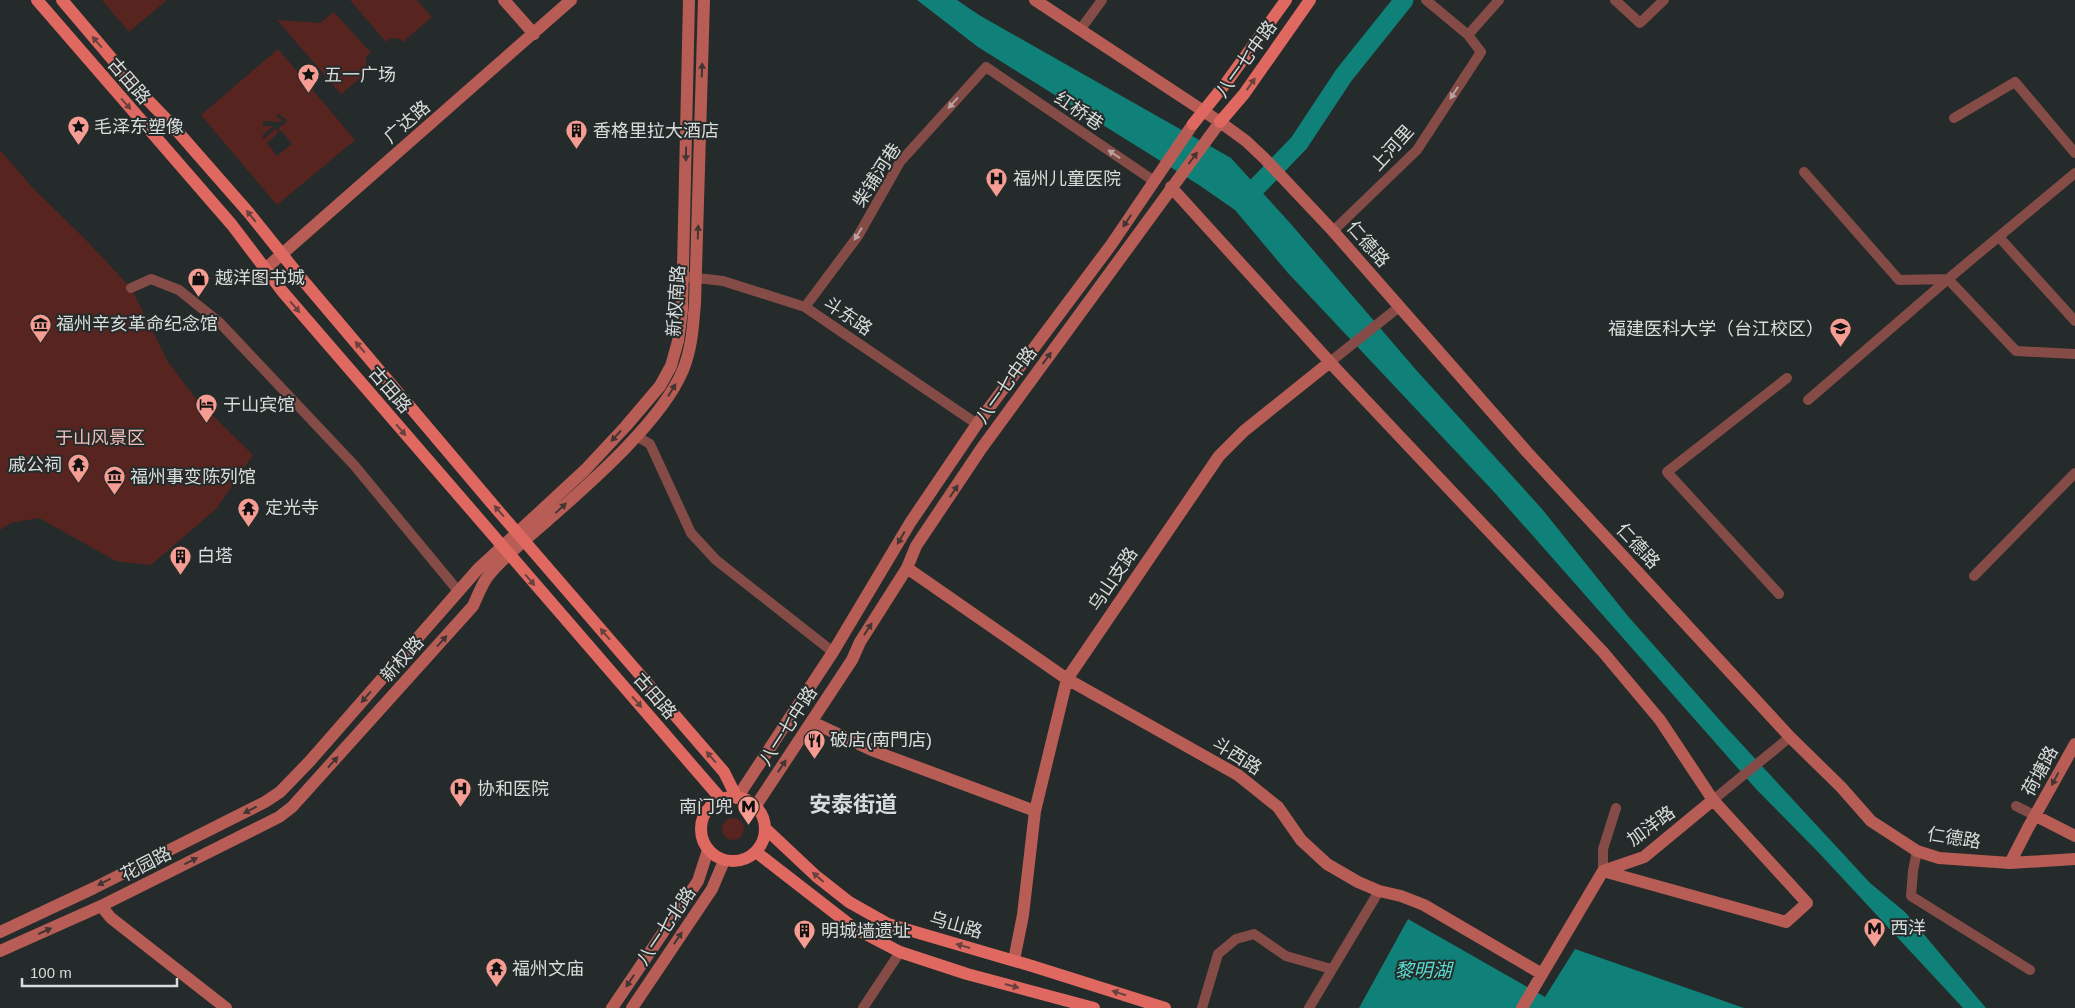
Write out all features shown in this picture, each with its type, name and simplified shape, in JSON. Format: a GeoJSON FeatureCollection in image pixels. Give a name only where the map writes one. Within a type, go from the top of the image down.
{"type":"FeatureCollection","features":[{"type":"Feature","properties":{"kind":"main road","name":"古田路"},"geometry":{"type":"LineString","coordinates":[[38,0],[232,226],[282,292],[722,799]]}},
{"type":"Feature","properties":{"kind":"main road","name":"古田路"},"geometry":{"type":"LineString","coordinates":[[62,0],[141,93],[171,124],[249,213],[521,537],[724,772],[737,798]]}},
{"type":"Feature","properties":{"kind":"main road","name":"八一七中路"},"geometry":{"type":"LineString","coordinates":[[1193,124],[1226,83],[1286,0]]}},
{"type":"Feature","properties":{"kind":"main road","name":"八一七中路"},"geometry":{"type":"LineString","coordinates":[[1217,126],[1244,94],[1310,0]]}},
{"type":"Feature","properties":{"kind":"main road"},"geometry":{"type":"LineString","coordinates":[[737,798],[755,806],[765,828],[761,845],[756,852],[741,860],[724,861],[708,850],[702,841],[700,831],[702,821],[706,811],[712,804],[722,799],[737,798]]}},
{"type":"Feature","properties":{"kind":"main road","name":"乌山路"},"geometry":{"type":"LineString","coordinates":[[765,828],[816,876],[849,902],[888,924],[1014,960],[1165,1008]]}},
{"type":"Feature","properties":{"kind":"main road"},"geometry":{"type":"LineString","coordinates":[[756,852],[854,928],[900,952],[967,974],[1094,1008]]}},
{"type":"Feature","properties":{"kind":"street"},"geometry":{"type":"LineString","coordinates":[[504,0],[534,34]]}},
{"type":"Feature","properties":{"kind":"street","name":"广达路"},"geometry":{"type":"LineString","coordinates":[[264,269],[571,0]]}},
{"type":"Feature","properties":{"kind":"street","name":"新权南路"},"geometry":{"type":"LineString","coordinates":[[521,537],[585,470],[660,386],[670,366],[678,341],[683,276],[689,0]]}},
{"type":"Feature","properties":{"kind":"street","name":"新权南路"},"geometry":{"type":"LineString","coordinates":[[521,537],[592,480],[636,436],[672,391],[684,369],[692,342],[696,278],[704,0]]}},
{"type":"Feature","properties":{"kind":"street"},"geometry":{"type":"LineString","coordinates":[[1035,0],[1202,111],[1217,126]]}},
{"type":"Feature","properties":{"kind":"street"},"geometry":{"type":"LineString","coordinates":[[1080,30],[1102,0]]}},
{"type":"Feature","properties":{"kind":"street"},"geometry":{"type":"LineString","coordinates":[[1426,0],[1468,35],[1500,0]]}},
{"type":"Feature","properties":{"kind":"street"},"geometry":{"type":"LineString","coordinates":[[1614,0],[1640,23],[1664,0]]}},
{"type":"Feature","properties":{"kind":"street","name":"上河里"},"geometry":{"type":"LineString","coordinates":[[1333,231],[1417,150],[1481,52],[1468,35]]}},
{"type":"Feature","properties":{"kind":"street","name":"红桥巷"},"geometry":{"type":"LineString","coordinates":[[986,67],[1154,181]]}},
{"type":"Feature","properties":{"kind":"street","name":"柴铺河巷"},"geometry":{"type":"LineString","coordinates":[[805,307],[858,236],[900,162],[986,67]]}},
{"type":"Feature","properties":{"kind":"street"},"geometry":{"type":"LineString","coordinates":[[1954,118],[2016,82],[2075,153]]}},
{"type":"Feature","properties":{"kind":"street","name":"八一七中路"},"geometry":{"type":"LineString","coordinates":[[737,798],[833,652],[910,523],[977,424],[1111,245],[1193,124]]}},
{"type":"Feature","properties":{"kind":"street","name":"仁德路"},"geometry":{"type":"LineString","coordinates":[[1217,126],[1246,141],[1333,231],[1527,452],[1790,737],[1841,787],[1871,821],[1917,851],[1939,858],[2010,863],[2075,859]]}},
{"type":"Feature","properties":{"kind":"street","name":"八一七中路"},"geometry":{"type":"LineString","coordinates":[[755,806],[812,722],[907,568],[916,546],[981,450],[1217,126]]}},
{"type":"Feature","properties":{"kind":"street"},"geometry":{"type":"LineString","coordinates":[[1804,172],[1899,280],[1948,279],[2016,351],[2075,354]]}},
{"type":"Feature","properties":{"kind":"street"},"geometry":{"type":"LineString","coordinates":[[1808,400],[1948,279],[2075,173]]}},
{"type":"Feature","properties":{"kind":"street"},"geometry":{"type":"LineString","coordinates":[[1171,187],[1330,362],[1612,662],[1660,720],[1713,800],[1807,903],[1786,922],[1603,871]]}},
{"type":"Feature","properties":{"kind":"street"},"geometry":{"type":"LineString","coordinates":[[1999,237],[2075,321]]}},
{"type":"Feature","properties":{"kind":"street","name":"斗东路"},"geometry":{"type":"LineString","coordinates":[[683,276],[723,281],[805,307],[977,424]]}},
{"type":"Feature","properties":{"kind":"street"},"geometry":{"type":"LineString","coordinates":[[130,288],[151,279],[179,290],[220,323],[354,465],[459,592]]}},
{"type":"Feature","properties":{"kind":"street","name":"乌山支路"},"geometry":{"type":"LineString","coordinates":[[1014,960],[1023,915],[1035,811],[1067,679],[1218,456],[1244,431],[1399,307]]}},
{"type":"Feature","properties":{"kind":"street"},"geometry":{"type":"LineString","coordinates":[[1779,594],[1667,472],[1787,378]]}},
{"type":"Feature","properties":{"kind":"street"},"geometry":{"type":"LineString","coordinates":[[636,436],[650,444],[691,533],[716,560],[833,652]]}},
{"type":"Feature","properties":{"kind":"street"},"geometry":{"type":"LineString","coordinates":[[1974,576],[2075,473]]}},
{"type":"Feature","properties":{"kind":"street","name":"新权路"},"geometry":{"type":"LineString","coordinates":[[290,783],[459,592],[521,537]]}},
{"type":"Feature","properties":{"kind":"street","name":"新权路"},"geometry":{"type":"LineString","coordinates":[[301,798],[473,606],[487,578],[505,551]]}},
{"type":"Feature","properties":{"kind":"street","name":"斗西路"},"geometry":{"type":"LineString","coordinates":[[907,568],[1067,679],[1238,775],[1278,807],[1288,824],[1314,853],[1343,874],[1378,891],[1401,896],[1424,905],[1542,974]]}},
{"type":"Feature","properties":{"kind":"street"},"geometry":{"type":"LineString","coordinates":[[812,722],[874,751],[1035,811]]}},
{"type":"Feature","properties":{"kind":"street","name":"加洋路"},"geometry":{"type":"LineString","coordinates":[[1603,871],[1644,857],[1790,737]]}},
{"type":"Feature","properties":{"kind":"street","name":"荷塘路"},"geometry":{"type":"LineString","coordinates":[[2010,863],[2075,744]]}},
{"type":"Feature","properties":{"kind":"street","name":"花园路"},"geometry":{"type":"LineString","coordinates":[[0,932],[94,888],[265,802],[290,783]]}},
{"type":"Feature","properties":{"kind":"street","name":"花园路"},"geometry":{"type":"LineString","coordinates":[[0,950],[101,906],[278,817],[301,798]]}},
{"type":"Feature","properties":{"kind":"street"},"geometry":{"type":"LineString","coordinates":[[2016,806],[2075,836]]}},
{"type":"Feature","properties":{"kind":"street"},"geometry":{"type":"LineString","coordinates":[[1522,1008],[1603,871],[1603,849],[1616,808]]}},
{"type":"Feature","properties":{"kind":"street"},"geometry":{"type":"LineString","coordinates":[[612,1008],[698,880],[708,850]]}},
{"type":"Feature","properties":{"kind":"street"},"geometry":{"type":"LineString","coordinates":[[1917,851],[1911,896],[2030,970]]}},
{"type":"Feature","properties":{"kind":"street","name":"八一七北路"},"geometry":{"type":"LineString","coordinates":[[632,1008],[712,889],[724,861]]}},
{"type":"Feature","properties":{"kind":"street"},"geometry":{"type":"LineString","coordinates":[[1309,1008],[1378,891]]}},
{"type":"Feature","properties":{"kind":"street"},"geometry":{"type":"LineString","coordinates":[[101,906],[111,918],[226,1008]]}},
{"type":"Feature","properties":{"kind":"street"},"geometry":{"type":"LineString","coordinates":[[1202,1008],[1218,954],[1236,939],[1254,934],[1286,956],[1331,969]]}},
{"type":"Feature","properties":{"kind":"street"},"geometry":{"type":"LineString","coordinates":[[863,1008],[900,952]]}},
{"type":"Feature","properties":{"kind":"green space"},"geometry":{"type":"Polygon","coordinates":[[[102,0],[167,0],[129,32],[102,0]]]}},
{"type":"Feature","properties":{"kind":"green space"},"geometry":{"type":"Polygon","coordinates":[[[350,0],[417,0],[432,17],[403,42],[400,39],[390,38],[386,42],[350,0]]]}},
{"type":"Feature","properties":{"kind":"green space"},"geometry":{"type":"Polygon","coordinates":[[[334,12],[371,53],[366,57],[366,68],[369,71],[341,94],[277,20],[320,23],[334,12]]]}},
{"type":"Feature","properties":{"kind":"green space"},"geometry":{"type":"Polygon","coordinates":[[[278,49],[355,140],[277,205],[201,115],[278,49]],[[278,114],[276,117],[281,119],[281,122],[263,121],[263,126],[273,126],[262,136],[264,139],[276,128],[278,133],[267,143],[277,156],[292,144],[282,131],[279,132],[280,126],[284,125],[287,120],[278,114]]]}},
{"type":"Feature","properties":{"kind":"green space","name":"于山风景区"},"geometry":{"type":"Polygon","coordinates":[[[0,150],[32,187],[131,288],[168,362],[196,399],[253,455],[217,508],[151,565],[116,561],[39,518],[10,523],[0,530],[0,150]]]}},
{"type":"Feature","properties":{"kind":"green space"},"geometry":{"type":"Polygon","coordinates":[[[733,818],[741,821],[744,829],[741,837],[733,840],[725,837],[722,829],[725,821],[733,818]]]}},
{"type":"Feature","properties":{"kind":"water"},"geometry":{"type":"Polygon","coordinates":[[[917,0],[957,0],[979,15],[1231,158],[1290,223],[1417,371],[1542,509],[1627,615],[1724,725],[1870,883],[1905,912],[1986,1008],[1963,1008],[1820,854],[1757,790],[1495,493],[1288,273],[1235,210],[1199,185],[978,47],[917,0]]]}},
{"type":"Feature","properties":{"kind":"water","name":"黎明湖"},"geometry":{"type":"Polygon","coordinates":[[[1408,919],[1545,997],[1575,949],[1744,1008],[1359,1008],[1408,919]]]}},
{"type":"Feature","properties":{"kind":"waterway"},"geometry":{"type":"LineString","coordinates":[[1245,199],[1299,143],[1344,75],[1404,0]]}},
{"type":"Feature","properties":{"kind":"place","name":"五一广场"},"geometry":{"type":"Point","coordinates":[308,94]}},
{"type":"Feature","properties":{"kind":"place","name":"毛泽东塑像"},"geometry":{"type":"Point","coordinates":[78,146]}},
{"type":"Feature","properties":{"kind":"place","name":"香格里拉大酒店"},"geometry":{"type":"Point","coordinates":[577,150]}},
{"type":"Feature","properties":{"kind":"place","name":"福州儿童医院"},"geometry":{"type":"Point","coordinates":[997,198]}},
{"type":"Feature","properties":{"kind":"place","name":"越洋图书城"},"geometry":{"type":"Point","coordinates":[199,297]}},
{"type":"Feature","properties":{"kind":"place","name":"福州辛亥革命纪念馆"},"geometry":{"type":"Point","coordinates":[40,343]}},
{"type":"Feature","properties":{"kind":"place","name":"福建医科大学（台江校区）"},"geometry":{"type":"Point","coordinates":[1840,348]}},
{"type":"Feature","properties":{"kind":"place","name":"于山宾馆"},"geometry":{"type":"Point","coordinates":[207,424]}},
{"type":"Feature","properties":{"kind":"place","name":"戚公祠"},"geometry":{"type":"Point","coordinates":[78,484]}},
{"type":"Feature","properties":{"kind":"place","name":"福州事变陈列馆"},"geometry":{"type":"Point","coordinates":[114,496]}},
{"type":"Feature","properties":{"kind":"place","name":"定光寺"},"geometry":{"type":"Point","coordinates":[249,527]}},
{"type":"Feature","properties":{"kind":"place","name":"白塔"},"geometry":{"type":"Point","coordinates":[181,575]}},
{"type":"Feature","properties":{"kind":"place","name":"破店(南門店)"},"geometry":{"type":"Point","coordinates":[814,759]}},
{"type":"Feature","properties":{"kind":"place","name":"协和医院"},"geometry":{"type":"Point","coordinates":[461,808]}},
{"type":"Feature","properties":{"kind":"place","name":"南门兜"},"geometry":{"type":"Point","coordinates":[749,826]}},
{"type":"Feature","properties":{"kind":"place","name":"西洋"},"geometry":{"type":"Point","coordinates":[1874,947]}},
{"type":"Feature","properties":{"kind":"place","name":"明城墙遗址"},"geometry":{"type":"Point","coordinates":[805,950]}},
{"type":"Feature","properties":{"kind":"place","name":"福州文庙"},"geometry":{"type":"Point","coordinates":[496,988]}},
{"type":"Feature","properties":{"kind":"district","name":"安泰街道"},"geometry":{"type":"Point","coordinates":[853,804]}}]}
